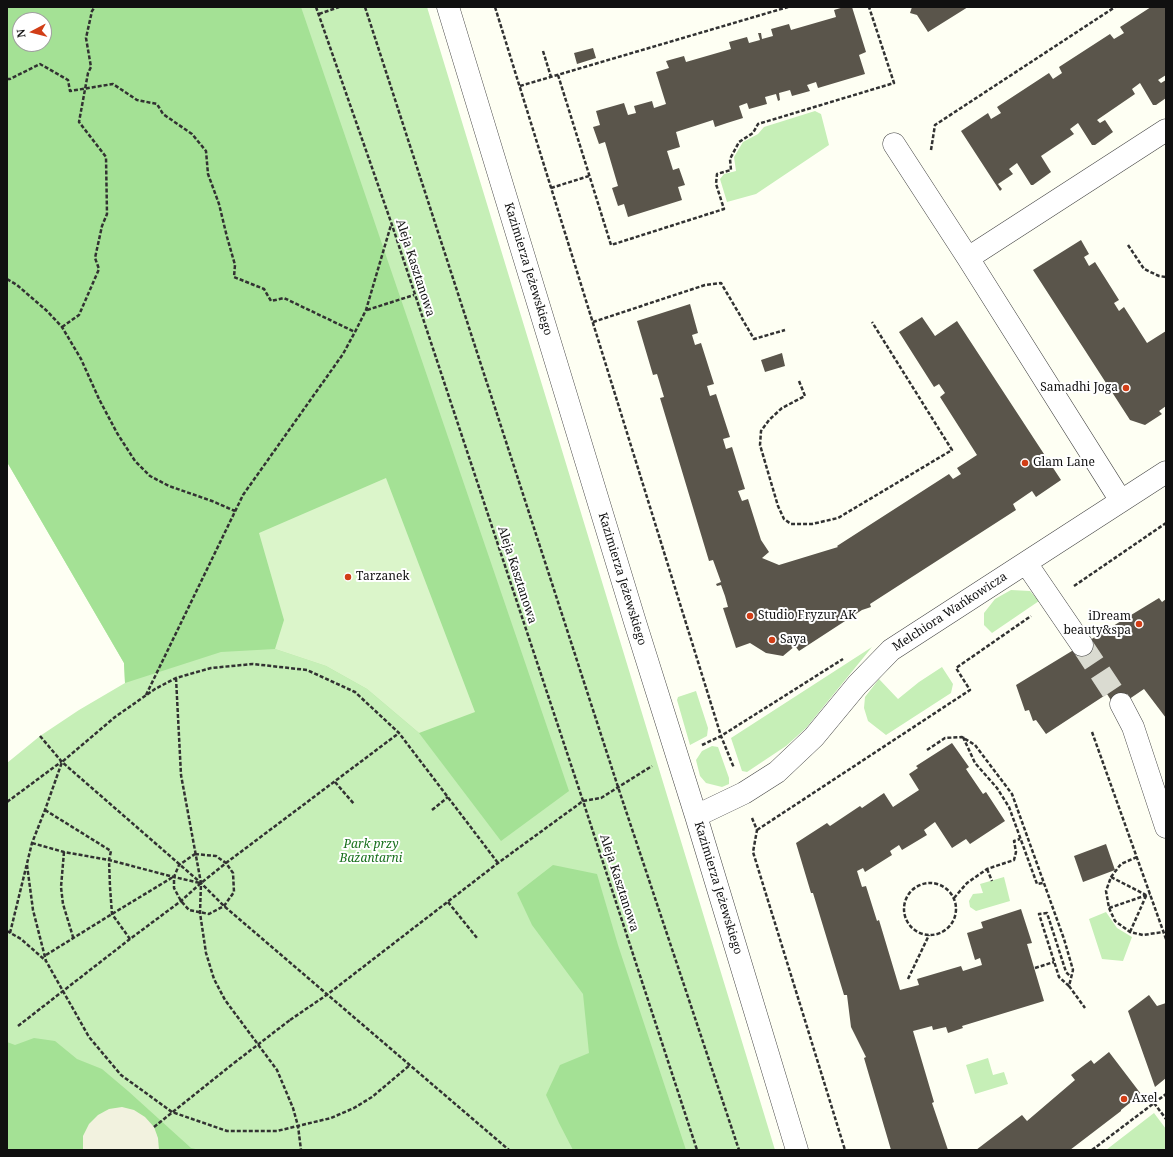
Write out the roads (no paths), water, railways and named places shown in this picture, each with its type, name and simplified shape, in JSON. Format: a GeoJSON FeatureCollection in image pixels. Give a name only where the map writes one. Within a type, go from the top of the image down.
{"type":"FeatureCollection","features":[{"type":"Feature","properties":{"kind":"street","name":"Kazimierza Jeżewskiego"},"geometry":{"type":"LineString","coordinates":[[448,7],[797,1150]]}},
{"type":"Feature","properties":{"kind":"street"},"geometry":{"type":"LineString","coordinates":[[968,258],[1166,130]]}},
{"type":"Feature","properties":{"kind":"street"},"geometry":{"type":"LineString","coordinates":[[894,144],[968,258],[1121,501]]}},
{"type":"Feature","properties":{"kind":"street","name":"Melchiora Wańkowicza"},"geometry":{"type":"LineString","coordinates":[[696,816],[744,793],[778,772],[814,737],[857,685],[891,650],[1166,472]]}},
{"type":"Feature","properties":{"kind":"street"},"geometry":{"type":"LineString","coordinates":[[1026,563],[1082,645]]}},
{"type":"Feature","properties":{"kind":"street"},"geometry":{"type":"LineString","coordinates":[[1121,704],[1133,727],[1166,826]]}},
{"type":"Feature","properties":{"kind":"tunnel"},"geometry":{"type":"LineString","coordinates":[[1082,645],[1121,704]]}},
{"type":"Feature","properties":{"kind":"place","name":"Samadhi Joga"},"geometry":{"type":"Point","coordinates":[1126,388]}},
{"type":"Feature","properties":{"kind":"place","name":"Glam Lane"},"geometry":{"type":"Point","coordinates":[1025,463]}},
{"type":"Feature","properties":{"kind":"place","name":"Tarzanek"},"geometry":{"type":"Point","coordinates":[348,577]}},
{"type":"Feature","properties":{"kind":"place","name":"Studio Fryzur AK"},"geometry":{"type":"Point","coordinates":[750,616]}},
{"type":"Feature","properties":{"kind":"place","name":"iDream beauty&spa"},"geometry":{"type":"Point","coordinates":[1139,624]}},
{"type":"Feature","properties":{"kind":"place","name":"Saya"},"geometry":{"type":"Point","coordinates":[772,640]}},
{"type":"Feature","properties":{"kind":"place","name":"Axel"},"geometry":{"type":"Point","coordinates":[1124,1099]}},
{"type":"Feature","properties":{"kind":"park label","name":"Park przy Bażantarni"},"geometry":{"type":"Point","coordinates":[371,852]}}]}
